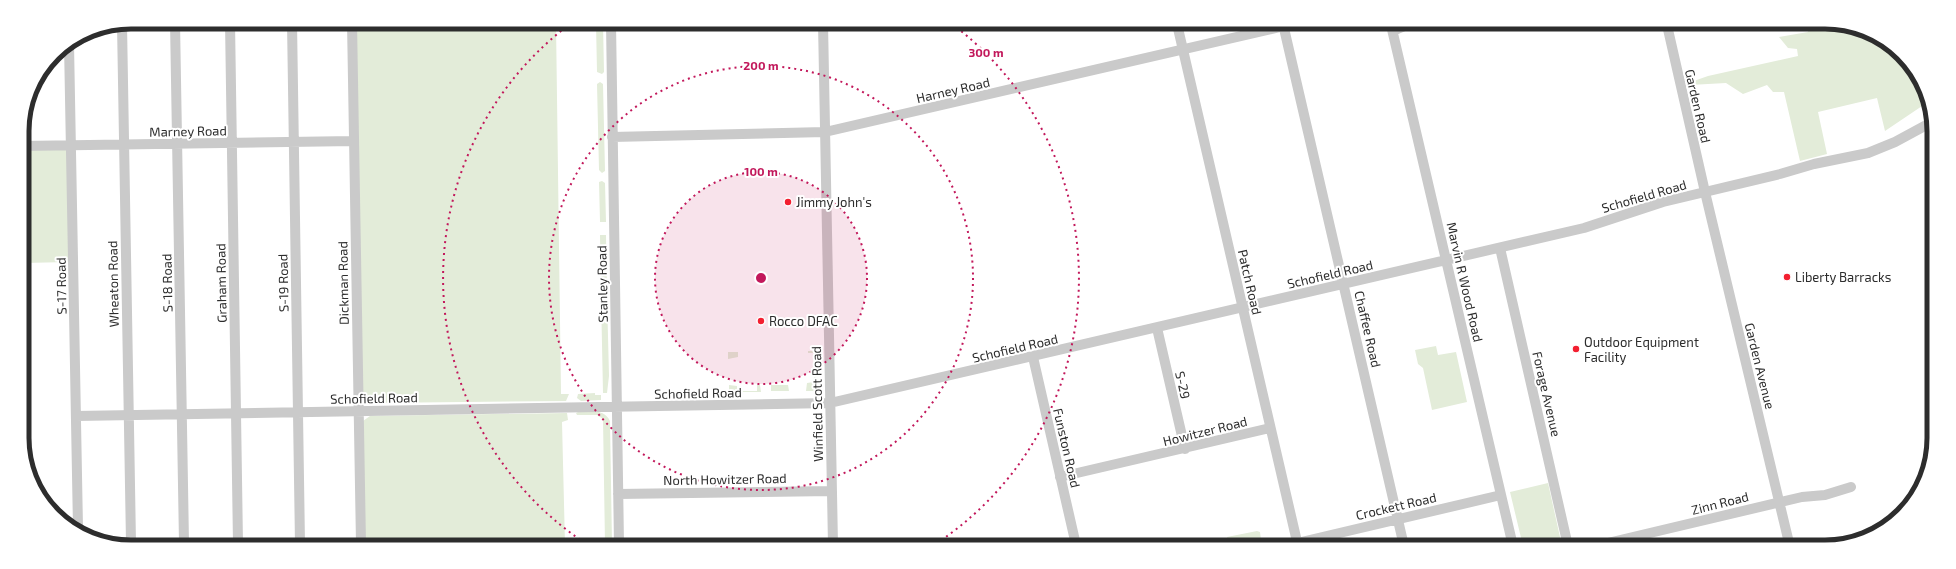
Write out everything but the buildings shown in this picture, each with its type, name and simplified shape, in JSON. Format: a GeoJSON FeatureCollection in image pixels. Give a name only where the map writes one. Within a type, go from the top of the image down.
{"type":"FeatureCollection","features":[{"type":"Feature","properties":{"kind":"street","name":"Wheaton Road"},"geometry":{"type":"LineString","coordinates":[[122,29],[131,540]]}},
{"type":"Feature","properties":{"kind":"street","name":"S-18 Road"},"geometry":{"type":"LineString","coordinates":[[176,29],[184,540]]}},
{"type":"Feature","properties":{"kind":"street","name":"Graham Road"},"geometry":{"type":"LineString","coordinates":[[230,29],[238,540]]}},
{"type":"Feature","properties":{"kind":"street","name":"S-19 Road"},"geometry":{"type":"LineString","coordinates":[[292,29],[300,540]]}},
{"type":"Feature","properties":{"kind":"street","name":"Dickman Road"},"geometry":{"type":"LineString","coordinates":[[352,29],[360,540]]}},
{"type":"Feature","properties":{"kind":"street","name":"Stanley Road"},"geometry":{"type":"LineString","coordinates":[[611,29],[619,540]]}},
{"type":"Feature","properties":{"kind":"street","name":"Winfield Scott Road"},"geometry":{"type":"LineString","coordinates":[[823,29],[833,540]]}},
{"type":"Feature","properties":{"kind":"street","name":"Patch Road"},"geometry":{"type":"LineString","coordinates":[[1178,29],[1297,540]]}},
{"type":"Feature","properties":{"kind":"street","name":"Harney Road"},"geometry":{"type":"LineString","coordinates":[[612,137],[825,132],[1271,29]]}},
{"type":"Feature","properties":{"kind":"street","name":"Chaffee Road"},"geometry":{"type":"LineString","coordinates":[[1288,29],[1403,540]]}},
{"type":"Feature","properties":{"kind":"street","name":"Marvin R Wood Road"},"geometry":{"type":"LineString","coordinates":[[1392,29],[1512,540]]}},
{"type":"Feature","properties":{"kind":"street","name":"Garden Road"},"geometry":{"type":"LineString","coordinates":[[1668,29],[1704,192]]}},
{"type":"Feature","properties":{"kind":"street","name":"S-17 Road"},"geometry":{"type":"LineString","coordinates":[[69,50],[78,525]]}},
{"type":"Feature","properties":{"kind":"street","name":"Schofield Road"},"geometry":{"type":"LineString","coordinates":[[76,416],[830,403],[1584,228],[1663,202],[1780,174],[1814,164],[1868,153],[1895,142],[1927,125]]}},
{"type":"Feature","properties":{"kind":"street","name":"Marney Road"},"geometry":{"type":"LineString","coordinates":[[29,146],[354,141]]}},
{"type":"Feature","properties":{"kind":"street","name":"Garden Avenue"},"geometry":{"type":"LineString","coordinates":[[1704,192],[1788,540]]}},
{"type":"Feature","properties":{"kind":"street","name":"Forage Avenue"},"geometry":{"type":"LineString","coordinates":[[1500,248],[1567,540]]}},
{"type":"Feature","properties":{"kind":"street","name":"S-29"},"geometry":{"type":"LineString","coordinates":[[1157,328],[1185,449]]}},
{"type":"Feature","properties":{"kind":"street","name":"Funston Road"},"geometry":{"type":"LineString","coordinates":[[1033,357],[1075,540]]}},
{"type":"Feature","properties":{"kind":"street","name":"Howitzer Road"},"geometry":{"type":"LineString","coordinates":[[1060,477],[1270,428]]}},
{"type":"Feature","properties":{"kind":"street","name":"Zinn Road"},"geometry":{"type":"LineString","coordinates":[[1620,540],[1802,497],[1825,495],[1850,487]]}},
{"type":"Feature","properties":{"kind":"street","name":"North Howitzer Road"},"geometry":{"type":"LineString","coordinates":[[618,494],[832,491]]}},
{"type":"Feature","properties":{"kind":"street","name":"Crockett Road"},"geometry":{"type":"LineString","coordinates":[[1314,540],[1501,495]]}},
{"type":"Feature","properties":{"kind":"green space"},"geometry":{"type":"Polygon","coordinates":[[[355,29],[556,29],[561,394],[569,394],[566,401],[372,403],[367,402],[362,397],[355,29]]]}},
{"type":"Feature","properties":{"kind":"green space"},"geometry":{"type":"Polygon","coordinates":[[[596,29],[603,29],[604,72],[602,74],[597,72],[596,29]]]}},
{"type":"Feature","properties":{"kind":"green space"},"geometry":{"type":"Polygon","coordinates":[[[1808,29],[1825,29],[1851,32],[1876,43],[1897,59],[1910,74],[1922,98],[1924,105],[1885,131],[1877,98],[1818,112],[1827,154],[1800,161],[1784,92],[1773,92],[1767,85],[1743,94],[1726,83],[1690,85],[1691,82],[1708,76],[1798,56],[1797,49],[1788,48],[1779,37],[1808,32],[1808,29]]]}},
{"type":"Feature","properties":{"kind":"green space"},"geometry":{"type":"Polygon","coordinates":[[[600,82],[603,84],[605,171],[602,173],[599,170],[597,84],[600,82]]]}},
{"type":"Feature","properties":{"kind":"green space"},"geometry":{"type":"Polygon","coordinates":[[[63,148],[67,150],[69,262],[29,263],[29,149],[63,148]]]}},
{"type":"Feature","properties":{"kind":"green space"},"geometry":{"type":"Polygon","coordinates":[[[602,181],[605,183],[606,222],[600,222],[599,182],[602,181]]]}},
{"type":"Feature","properties":{"kind":"green space"},"geometry":{"type":"Polygon","coordinates":[[[600,235],[606,235],[607,293],[601,293],[600,235]]]}},
{"type":"Feature","properties":{"kind":"green space"},"geometry":{"type":"Polygon","coordinates":[[[601,296],[607,296],[609,376],[607,393],[603,393],[601,296]]]}},
{"type":"Feature","properties":{"kind":"green space"},"geometry":{"type":"Polygon","coordinates":[[[1436,346],[1438,355],[1456,352],[1467,402],[1432,410],[1423,368],[1418,364],[1415,350],[1436,346]]]}},
{"type":"Feature","properties":{"kind":"green space"},"geometry":{"type":"Polygon","coordinates":[[[808,351],[816,351],[816,391],[806,391],[807,383],[814,382],[814,353],[808,353],[808,351]]]}},
{"type":"Feature","properties":{"kind":"green space"},"geometry":{"type":"Polygon","coordinates":[[[728,352],[738,352],[738,357],[728,359],[728,352]]]}},
{"type":"Feature","properties":{"kind":"green space"},"geometry":{"type":"Polygon","coordinates":[[[729,385],[737,386],[737,391],[757,391],[757,385],[760,385],[761,392],[729,392],[729,385]]]}},
{"type":"Feature","properties":{"kind":"green space"},"geometry":{"type":"Polygon","coordinates":[[[771,385],[788,385],[789,391],[771,391],[771,385]]]}},
{"type":"Feature","properties":{"kind":"green space"},"geometry":{"type":"Polygon","coordinates":[[[595,393],[595,395],[601,395],[601,400],[581,401],[577,398],[578,394],[595,393]]]}},
{"type":"Feature","properties":{"kind":"green space"},"geometry":{"type":"Polygon","coordinates":[[[592,411],[600,412],[610,421],[612,540],[605,540],[603,419],[597,415],[577,415],[576,413],[592,411]]]}},
{"type":"Feature","properties":{"kind":"green space"},"geometry":{"type":"Polygon","coordinates":[[[567,413],[568,420],[562,422],[565,540],[365,540],[363,421],[370,416],[567,413]]]}},
{"type":"Feature","properties":{"kind":"green space"},"geometry":{"type":"Polygon","coordinates":[[[1548,483],[1561,540],[1522,540],[1510,492],[1548,483]]]}},
{"type":"Feature","properties":{"kind":"green space"},"geometry":{"type":"Polygon","coordinates":[[[1257,531],[1260,532],[1261,540],[1228,540],[1227,537],[1257,531]]]}},
{"type":"Feature","properties":{"kind":"place","name":"Jimmy John's"},"geometry":{"type":"Point","coordinates":[788,202]}},
{"type":"Feature","properties":{"kind":"place","name":"Liberty Barracks"},"geometry":{"type":"Point","coordinates":[1787,277]}},
{"type":"Feature","properties":{"kind":"place","name":"Rocco DFAC"},"geometry":{"type":"Point","coordinates":[761,321]}},
{"type":"Feature","properties":{"kind":"place","name":"Outdoor Equipment Facility"},"geometry":{"type":"Point","coordinates":[1576,349]}}]}
